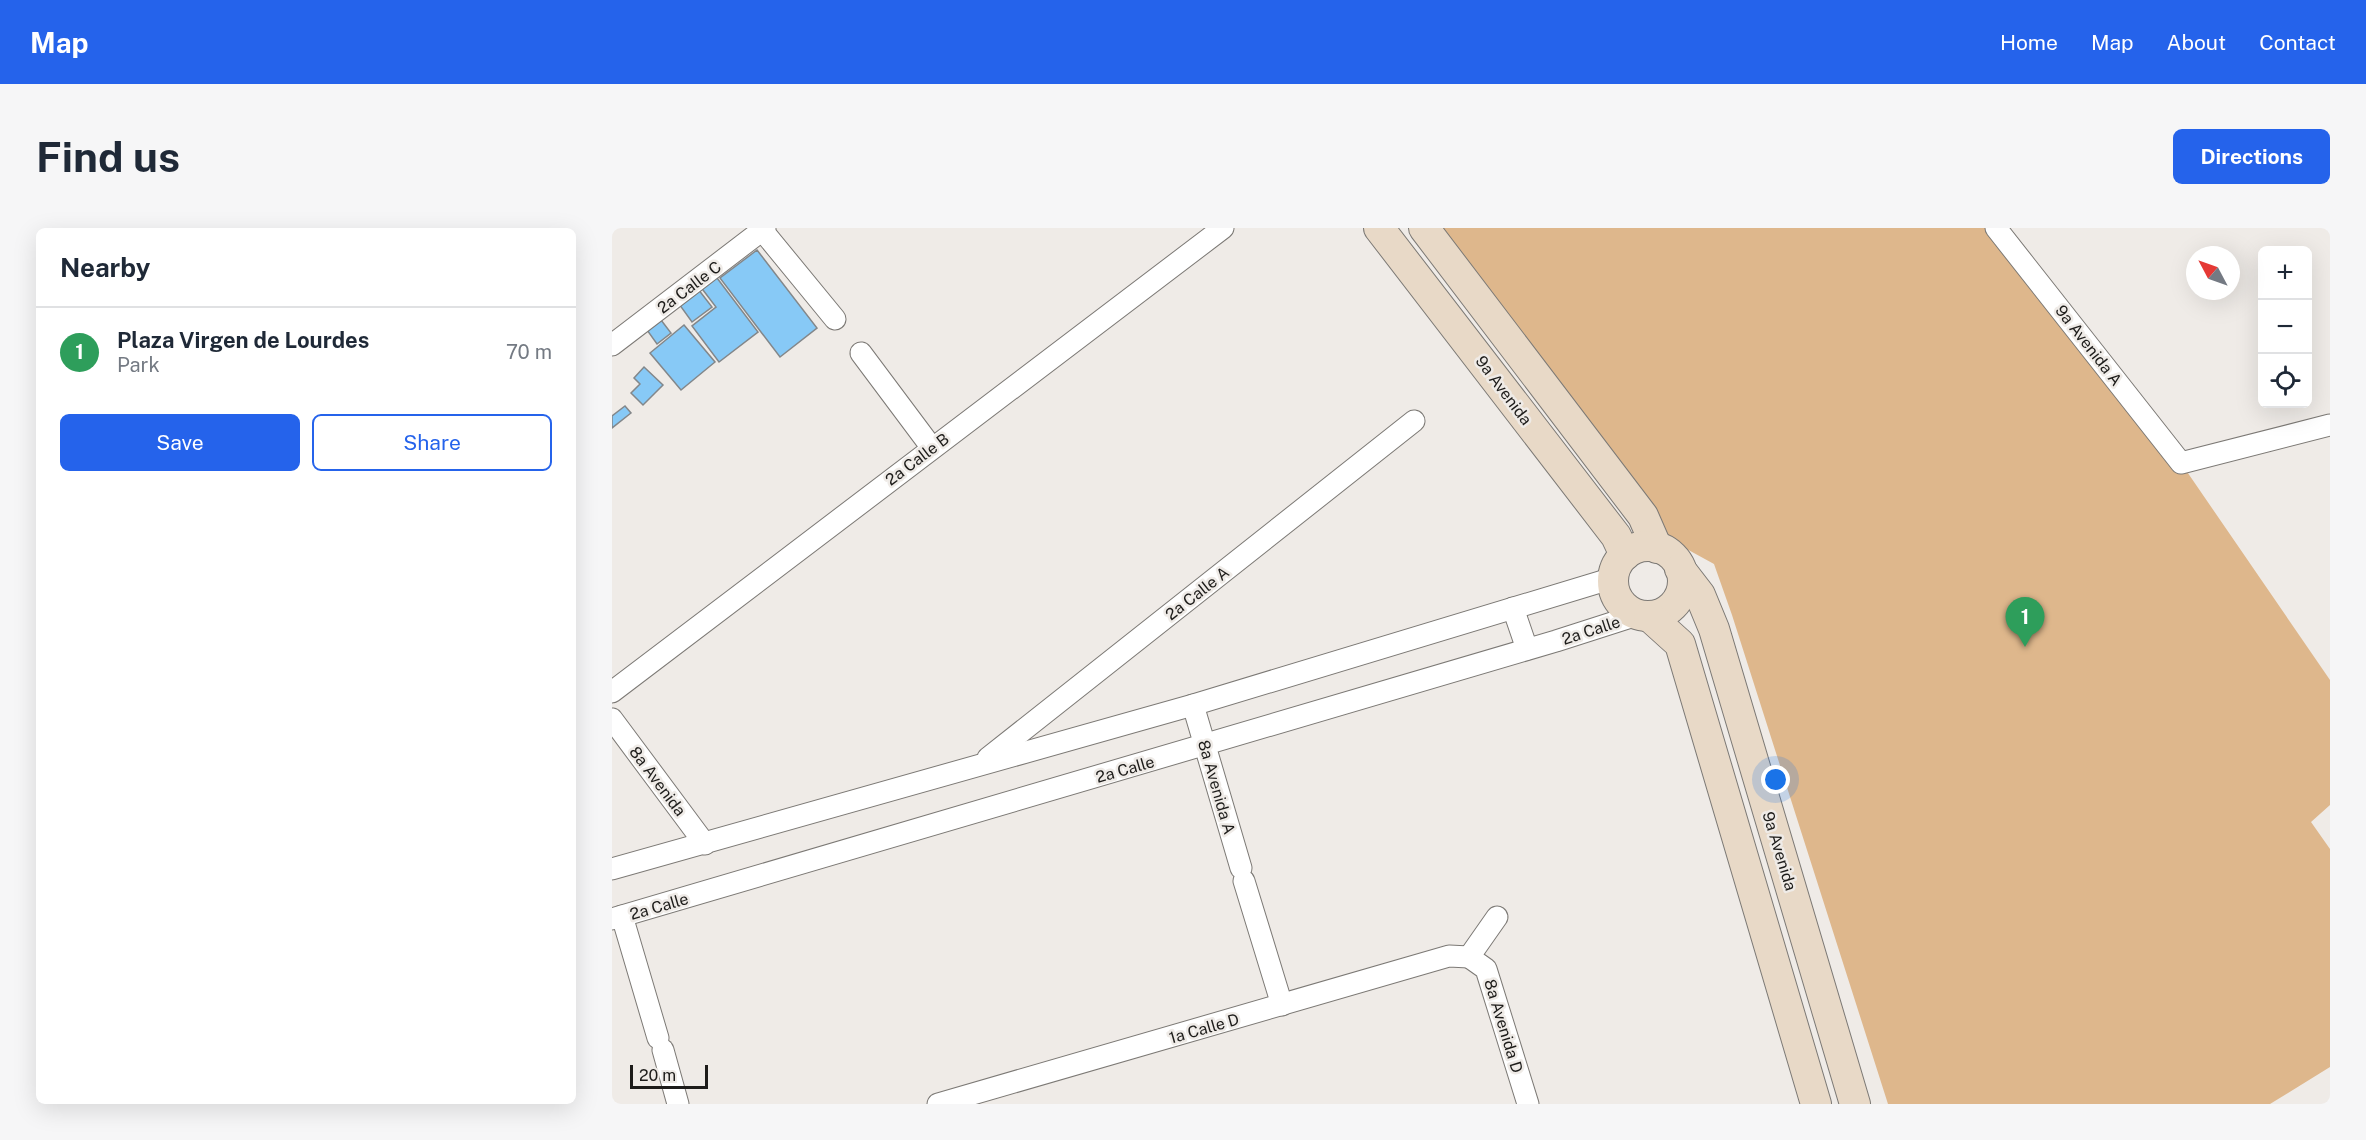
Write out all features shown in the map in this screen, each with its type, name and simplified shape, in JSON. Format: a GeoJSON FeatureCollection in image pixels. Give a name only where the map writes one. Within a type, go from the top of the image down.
{"type":"FeatureCollection","features":[{"type":"Feature","properties":{"kind":"main road","name":"9a Avenida"},"geometry":{"type":"LineString","coordinates":[[1379,228],[1616,536],[1619,566]]}},
{"type":"Feature","properties":{"kind":"main road","name":"9a Avenida"},"geometry":{"type":"LineString","coordinates":[[1424,228],[1643,516],[1657,548]]}},
{"type":"Feature","properties":{"kind":"main road"},"geometry":{"type":"LineString","coordinates":[[1643,615],[1660,614],[1677,601],[1683,580],[1680,569],[1667,552],[1657,548],[1640,547],[1619,566],[1614,590],[1619,601],[1627,609],[1643,615],[1680,644],[1682,649],[1816,1104]]}},
{"type":"Feature","properties":{"kind":"main road","name":"9a Avenida"},"geometry":{"type":"LineString","coordinates":[[1680,569],[1700,595],[1714,629],[1856,1104]]}},
{"type":"Feature","properties":{"kind":"street","name":"2a Calle B"},"geometry":{"type":"LineString","coordinates":[[612,692],[1223,228]]}},
{"type":"Feature","properties":{"kind":"street","name":"9a Avenida A"},"geometry":{"type":"LineString","coordinates":[[1996,228],[2181,463],[2330,425]]}},
{"type":"Feature","properties":{"kind":"street"},"geometry":{"type":"LineString","coordinates":[[764,229],[835,319]]}},
{"type":"Feature","properties":{"kind":"street","name":"2a Calle C"},"geometry":{"type":"LineString","coordinates":[[612,345],[764,229]]}},
{"type":"Feature","properties":{"kind":"street"},"geometry":{"type":"LineString","coordinates":[[861,353],[932,448]]}},
{"type":"Feature","properties":{"kind":"street","name":"2a Calle A"},"geometry":{"type":"LineString","coordinates":[[980,764],[1414,421]]}},
{"type":"Feature","properties":{"kind":"street"},"geometry":{"type":"LineString","coordinates":[[612,869],[1193,705],[1513,608],[1619,566]]}},
{"type":"Feature","properties":{"kind":"street"},"geometry":{"type":"LineString","coordinates":[[1513,608],[1527,650]]}},
{"type":"Feature","properties":{"kind":"street","name":"2a Calle"},"geometry":{"type":"LineString","coordinates":[[617,918],[1643,615]]}},
{"type":"Feature","properties":{"kind":"street","name":"8a Avenida A"},"geometry":{"type":"LineString","coordinates":[[1193,705],[1282,1005]]}},
{"type":"Feature","properties":{"kind":"street","name":"8a Avenida"},"geometry":{"type":"LineString","coordinates":[[612,719],[705,844]]}},
{"type":"Feature","properties":{"kind":"street"},"geometry":{"type":"LineString","coordinates":[[1469,957],[1497,917]]}},
{"type":"Feature","properties":{"kind":"street"},"geometry":{"type":"LineString","coordinates":[[617,918],[678,1104]]}},
{"type":"Feature","properties":{"kind":"street","name":"1a Calle D"},"geometry":{"type":"LineString","coordinates":[[938,1104],[1449,956],[1469,957]]}},
{"type":"Feature","properties":{"kind":"street","name":"8a Avenida D"},"geometry":{"type":"LineString","coordinates":[[1469,957],[1486,969],[1528,1104]]}},
{"type":"Feature","properties":{"kind":"shaded area"},"geometry":{"type":"Polygon","coordinates":[[[1424,228],[1996,228],[2181,463],[2330,680],[2330,805],[2311,822],[2330,849],[2330,1067],[2270,1104],[1888,1104],[1714,564],[1672,541],[1643,516],[1424,228]]]}},
{"type":"Feature","properties":{"kind":"building"},"geometry":{"type":"Polygon","coordinates":[[[757,250],[817,328],[780,357],[720,278],[757,250]]]}},
{"type":"Feature","properties":{"kind":"building"},"geometry":{"type":"Polygon","coordinates":[[[714,274],[758,332],[719,362],[692,326],[716,307],[700,286],[714,274]]]}},
{"type":"Feature","properties":{"kind":"building"},"geometry":{"type":"Polygon","coordinates":[[[698,289],[712,307],[692,322],[679,304],[698,289]]]}},
{"type":"Feature","properties":{"kind":"building"},"geometry":{"type":"Polygon","coordinates":[[[661,320],[671,333],[657,344],[647,330],[661,320]]]}},
{"type":"Feature","properties":{"kind":"building"},"geometry":{"type":"Polygon","coordinates":[[[684,325],[715,362],[681,390],[650,353],[684,325]]]}},
{"type":"Feature","properties":{"kind":"building"},"geometry":{"type":"Polygon","coordinates":[[[644,367],[663,385],[643,405],[631,393],[640,384],[634,378],[644,367]]]}},
{"type":"Feature","properties":{"kind":"building"},"geometry":{"type":"Polygon","coordinates":[[[625,406],[631,413],[612,428],[612,416],[625,406]]]}},
{"type":"Feature","properties":{"kind":"place","name":"Plaza Virgen de Lourdes"},"geometry":{"type":"Point","coordinates":[2025,647]}}]}
